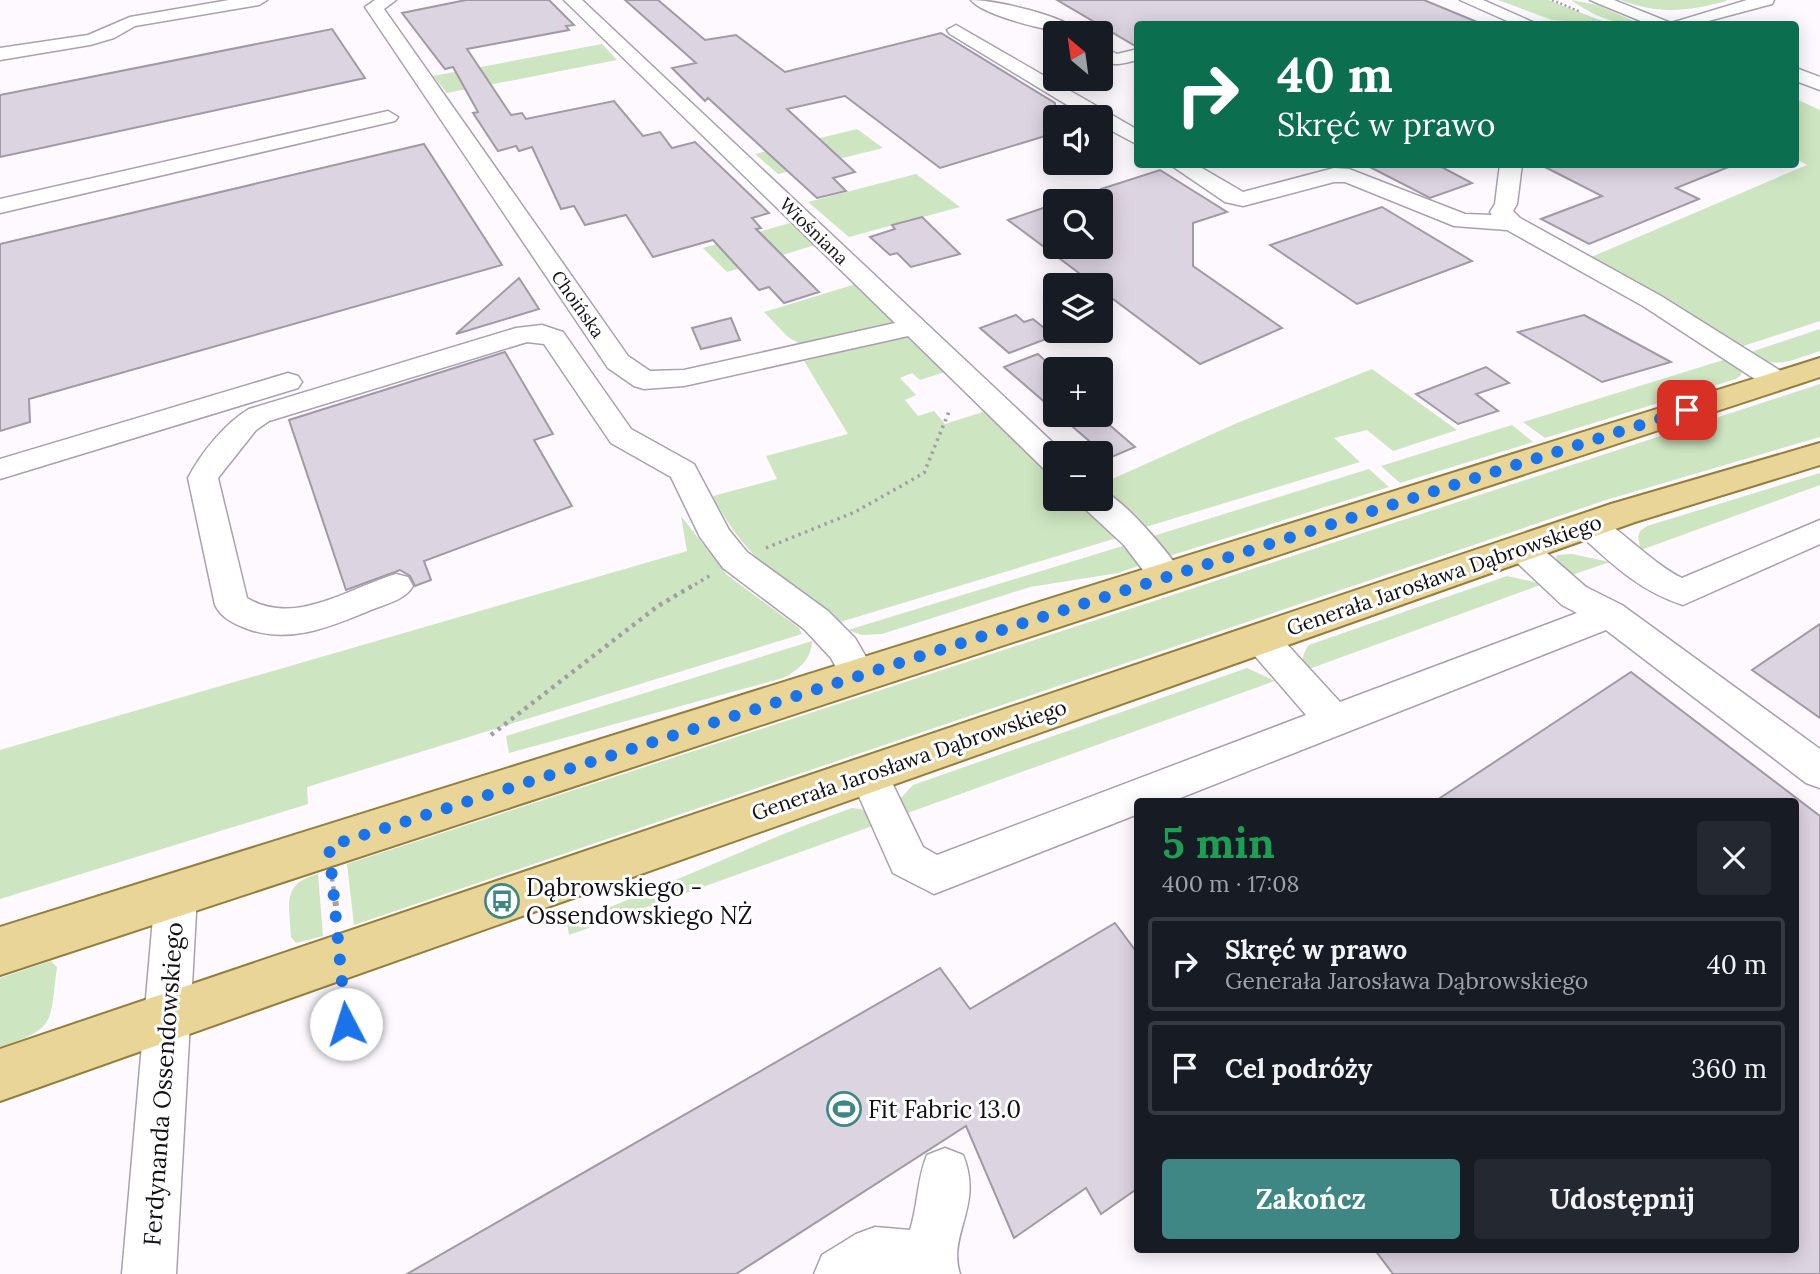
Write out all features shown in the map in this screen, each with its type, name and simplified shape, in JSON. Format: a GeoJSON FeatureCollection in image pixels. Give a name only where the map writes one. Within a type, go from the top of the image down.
{"type":"FeatureCollection","features":[{"type":"Feature","properties":{"kind":"main road"},"geometry":{"type":"LineString","coordinates":[[0,951],[1820,368]]}},
{"type":"Feature","properties":{"kind":"main road","name":"Generała Jarosława Dąbrowskiego"},"geometry":{"type":"LineString","coordinates":[[0,1075],[1521,548],[1820,454]]}},
{"type":"Feature","properties":{"kind":"street"},"geometry":{"type":"LineString","coordinates":[[0,54],[107,35],[126,29],[130,22],[124,0]]}},
{"type":"Feature","properties":{"kind":"street"},"geometry":{"type":"LineString","coordinates":[[130,22],[258,0]]}},
{"type":"Feature","properties":{"kind":"street","name":"Choińska"},"geometry":{"type":"LineString","coordinates":[[388,0],[374,7],[618,362],[644,380],[684,378],[914,327]]}},
{"type":"Feature","properties":{"kind":"street","name":"Wiośniana"},"geometry":{"type":"LineString","coordinates":[[572,0],[1043,451]]}},
{"type":"Feature","properties":{"kind":"street"},"geometry":{"type":"LineString","coordinates":[[979,0],[1003,13],[1050,21]]}},
{"type":"Feature","properties":{"kind":"street"},"geometry":{"type":"LineString","coordinates":[[1468,0],[1520,21]]}},
{"type":"Feature","properties":{"kind":"street"},"geometry":{"type":"LineString","coordinates":[[1598,0],[1655,21]]}},
{"type":"Feature","properties":{"kind":"street"},"geometry":{"type":"LineString","coordinates":[[1690,21],[1766,0]]}},
{"type":"Feature","properties":{"kind":"street"},"geometry":{"type":"LineString","coordinates":[[956,30],[1134,137]]}},
{"type":"Feature","properties":{"kind":"street"},"geometry":{"type":"LineString","coordinates":[[1113,59],[1134,55]]}},
{"type":"Feature","properties":{"kind":"street"},"geometry":{"type":"LineString","coordinates":[[1799,75],[1820,84]]}},
{"type":"Feature","properties":{"kind":"street"},"geometry":{"type":"LineString","coordinates":[[0,205],[388,117]]}},
{"type":"Feature","properties":{"kind":"street"},"geometry":{"type":"LineString","coordinates":[[1186,168],[1233,197],[1243,199],[1334,175],[1349,176],[1462,221],[1512,223]]}},
{"type":"Feature","properties":{"kind":"street"},"geometry":{"type":"LineString","coordinates":[[1510,168],[1506,204],[1501,212],[1512,223],[1652,301],[1777,381]]}},
{"type":"Feature","properties":{"kind":"street"},"geometry":{"type":"LineString","coordinates":[[396,586],[315,616],[279,623],[254,619],[232,605],[203,478],[206,470],[246,423],[259,415],[525,334],[541,333],[554,338],[625,440],[683,471],[716,537],[735,560],[816,620],[842,648],[859,676]]}},
{"type":"Feature","properties":{"kind":"street"},"geometry":{"type":"LineString","coordinates":[[0,469],[444,335]]}},
{"type":"Feature","properties":{"kind":"street"},"geometry":{"type":"LineString","coordinates":[[1107,511],[1135,537],[1167,577]]}},
{"type":"Feature","properties":{"kind":"street"},"geometry":{"type":"LineString","coordinates":[[1590,525],[1653,579],[1683,592],[1820,531]]}},
{"type":"Feature","properties":{"kind":"street"},"geometry":{"type":"LineString","coordinates":[[1521,548],[1574,596],[1610,614],[1820,771]]}},
{"type":"Feature","properties":{"kind":"street"},"geometry":{"type":"LineString","coordinates":[[868,774],[908,860],[934,875],[1610,614]]}},
{"type":"Feature","properties":{"kind":"street"},"geometry":{"type":"LineString","coordinates":[[1261,639],[1334,721]]}},
{"type":"Feature","properties":{"kind":"street","name":"Ferdynanda Ossendowskiego"},"geometry":{"type":"LineString","coordinates":[[149,1274],[176,895]]}},
{"type":"Feature","properties":{"kind":"street"},"geometry":{"type":"LineString","coordinates":[[841,1274],[875,1253],[930,1266],[944,1204],[945,1173]]}},
{"type":"Feature","properties":{"kind":"path"},"geometry":{"type":"LineString","coordinates":[[329,846],[346,1024]]}},
{"type":"Feature","properties":{"kind":"green space"},"geometry":{"type":"Polygon","coordinates":[[[1498,0],[1548,0],[1602,21],[1552,20],[1498,0]]]}},
{"type":"Feature","properties":{"kind":"green space"},"geometry":{"type":"Polygon","coordinates":[[[1571,0],[1598,5],[1633,21],[1614,21],[1571,0]]]}},
{"type":"Feature","properties":{"kind":"green space"},"geometry":{"type":"Polygon","coordinates":[[[1620,0],[1727,1],[1699,7],[1661,10],[1620,0]]]}},
{"type":"Feature","properties":{"kind":"green space"},"geometry":{"type":"Polygon","coordinates":[[[602,44],[617,60],[447,93],[433,76],[602,44]]]}},
{"type":"Feature","properties":{"kind":"green space"},"geometry":{"type":"Polygon","coordinates":[[[1799,100],[1820,110],[1820,321],[1737,348],[1589,258],[1807,165],[1799,161],[1799,100]]]}},
{"type":"Feature","properties":{"kind":"green space"},"geometry":{"type":"Polygon","coordinates":[[[857,129],[883,148],[778,174],[755,154],[857,129]]]}},
{"type":"Feature","properties":{"kind":"green space"},"geometry":{"type":"Polygon","coordinates":[[[916,174],[960,207],[849,237],[808,202],[916,174]]]}},
{"type":"Feature","properties":{"kind":"green space"},"geometry":{"type":"Polygon","coordinates":[[[790,223],[815,245],[727,272],[703,248],[790,223]]]}},
{"type":"Feature","properties":{"kind":"green space"},"geometry":{"type":"Polygon","coordinates":[[[856,284],[896,322],[887,328],[804,346],[788,337],[764,312],[856,284]]]}},
{"type":"Feature","properties":{"kind":"green space"},"geometry":{"type":"Polygon","coordinates":[[[1820,329],[1820,351],[1799,358],[1775,363],[1745,354],[1820,329]]]}},
{"type":"Feature","properties":{"kind":"green space"},"geometry":{"type":"Polygon","coordinates":[[[909,336],[945,372],[920,380],[912,373],[900,378],[916,395],[905,400],[918,416],[934,411],[945,424],[986,411],[995,414],[1043,462],[1043,511],[1093,511],[1120,537],[837,623],[783,581],[752,552],[738,536],[713,496],[777,479],[766,456],[848,434],[804,361],[909,336]]]}},
{"type":"Feature","properties":{"kind":"green space"},"geometry":{"type":"Polygon","coordinates":[[[1730,358],[1742,369],[1741,375],[1736,379],[1545,438],[1523,422],[1730,358]]]}},
{"type":"Feature","properties":{"kind":"green space"},"geometry":{"type":"Polygon","coordinates":[[[1372,369],[1457,430],[1393,451],[1367,430],[1334,438],[1360,462],[1139,529],[1113,501],[1113,479],[1237,423],[1372,369]]]}},
{"type":"Feature","properties":{"kind":"green space"},"geometry":{"type":"Polygon","coordinates":[[[1820,384],[1820,437],[1606,500],[354,925],[347,864],[1820,384]]]}},
{"type":"Feature","properties":{"kind":"green space"},"geometry":{"type":"Polygon","coordinates":[[[1512,425],[1533,442],[1400,483],[1381,466],[1512,425]]]}},
{"type":"Feature","properties":{"kind":"green space"},"geometry":{"type":"Polygon","coordinates":[[[1369,469],[1389,487],[1166,557],[1150,537],[1369,469]]]}},
{"type":"Feature","properties":{"kind":"green space"},"geometry":{"type":"Polygon","coordinates":[[[1820,473],[1820,485],[1641,550],[1638,537],[1640,531],[1647,526],[1820,473]]]}},
{"type":"Feature","properties":{"kind":"green space"},"geometry":{"type":"Polygon","coordinates":[[[681,516],[727,575],[799,628],[802,634],[307,787],[308,804],[0,899],[0,750],[687,551],[681,516]]]}},
{"type":"Feature","properties":{"kind":"green space"},"geometry":{"type":"Polygon","coordinates":[[[1126,545],[1141,565],[1118,573],[1030,587],[882,634],[862,635],[848,630],[1126,545]]]}},
{"type":"Feature","properties":{"kind":"green space"},"geometry":{"type":"Polygon","coordinates":[[[1572,554],[1610,562],[1569,576],[1556,558],[1557,555],[1572,554]]]}},
{"type":"Feature","properties":{"kind":"green space"},"geometry":{"type":"Polygon","coordinates":[[[1507,576],[1543,584],[1306,670],[1304,667],[1303,657],[1309,645],[1507,576]]]}},
{"type":"Feature","properties":{"kind":"green space"},"geometry":{"type":"Polygon","coordinates":[[[812,641],[803,664],[783,678],[509,753],[506,736],[812,641]]]}},
{"type":"Feature","properties":{"kind":"green space"},"geometry":{"type":"Polygon","coordinates":[[[1247,668],[1275,681],[902,815],[900,799],[913,785],[1247,668]]]}},
{"type":"Feature","properties":{"kind":"green space"},"geometry":{"type":"Polygon","coordinates":[[[852,808],[867,810],[878,824],[569,935],[567,923],[852,808]]]}},
{"type":"Feature","properties":{"kind":"green space"},"geometry":{"type":"Polygon","coordinates":[[[318,874],[323,936],[296,943],[291,937],[289,906],[292,890],[306,878],[318,874]]]}},
{"type":"Feature","properties":{"kind":"green space"},"geometry":{"type":"Polygon","coordinates":[[[51,961],[57,967],[51,1012],[47,1021],[32,1034],[0,1047],[0,978],[51,961]]]}},
{"type":"Feature","properties":{"kind":"building"},"geometry":{"type":"Polygon","coordinates":[[[466,0],[549,0],[574,25],[566,26],[569,30],[467,49],[511,115],[522,113],[526,119],[614,101],[643,136],[660,132],[672,148],[695,142],[769,213],[752,218],[761,228],[756,229],[819,292],[784,303],[769,287],[759,290],[713,240],[653,257],[626,215],[585,225],[574,206],[561,209],[532,147],[519,151],[516,146],[498,151],[473,113],[478,112],[453,67],[445,69],[402,13],[466,0]]]}},
{"type":"Feature","properties":{"kind":"building"},"geometry":{"type":"Polygon","coordinates":[[[625,0],[658,0],[705,40],[736,35],[785,72],[941,33],[1055,105],[1043,105],[1043,137],[940,168],[845,96],[787,109],[855,172],[833,178],[846,191],[817,198],[708,98],[705,101],[672,68],[696,63],[625,0]]]}},
{"type":"Feature","properties":{"kind":"building"},"geometry":{"type":"Polygon","coordinates":[[[1057,0],[1424,0],[1475,21],[1134,21],[1134,45],[1113,33],[1113,21],[1093,21],[1057,0]]]}},
{"type":"Feature","properties":{"kind":"building"},"geometry":{"type":"Polygon","coordinates":[[[332,29],[365,78],[0,157],[0,95],[332,29]]]}},
{"type":"Feature","properties":{"kind":"building"},"geometry":{"type":"Polygon","coordinates":[[[424,144],[502,265],[29,399],[30,422],[0,431],[0,244],[424,144]]]}},
{"type":"Feature","properties":{"kind":"building"},"geometry":{"type":"Polygon","coordinates":[[[1372,168],[1444,168],[1472,183],[1430,198],[1372,168]]]}},
{"type":"Feature","properties":{"kind":"building"},"geometry":{"type":"Polygon","coordinates":[[[1547,168],[1726,168],[1676,188],[1699,199],[1589,244],[1541,219],[1602,196],[1547,168]]]}},
{"type":"Feature","properties":{"kind":"building"},"geometry":{"type":"Polygon","coordinates":[[[1160,170],[1227,212],[1193,223],[1193,266],[1282,328],[1200,364],[1113,299],[1113,273],[1079,273],[1060,259],[1113,259],[1113,189],[1101,189],[1160,170]]]}},
{"type":"Feature","properties":{"kind":"building"},"geometry":{"type":"Polygon","coordinates":[[[1382,207],[1472,261],[1357,304],[1270,245],[1382,207]]]}},
{"type":"Feature","properties":{"kind":"building"},"geometry":{"type":"Polygon","coordinates":[[[1043,208],[1043,246],[1008,220],[1043,208]]]}},
{"type":"Feature","properties":{"kind":"building"},"geometry":{"type":"Polygon","coordinates":[[[922,217],[960,254],[911,267],[897,253],[890,255],[870,237],[895,229],[892,225],[922,217]]]}},
{"type":"Feature","properties":{"kind":"building"},"geometry":{"type":"Polygon","coordinates":[[[519,278],[539,309],[456,334],[519,278]]]}},
{"type":"Feature","properties":{"kind":"building"},"geometry":{"type":"Polygon","coordinates":[[[1016,315],[1024,322],[1033,319],[1043,327],[1043,340],[1009,353],[980,328],[1016,315]]]}},
{"type":"Feature","properties":{"kind":"building"},"geometry":{"type":"Polygon","coordinates":[[[1584,315],[1671,362],[1602,382],[1518,332],[1584,315]]]}},
{"type":"Feature","properties":{"kind":"building"},"geometry":{"type":"Polygon","coordinates":[[[731,318],[740,340],[701,349],[692,328],[731,318]]]}},
{"type":"Feature","properties":{"kind":"building"},"geometry":{"type":"Polygon","coordinates":[[[505,352],[553,434],[534,440],[572,506],[424,561],[431,580],[415,586],[410,576],[400,570],[346,590],[289,420],[505,352]]]}},
{"type":"Feature","properties":{"kind":"building"},"geometry":{"type":"Polygon","coordinates":[[[1038,354],[1043,359],[1043,401],[1004,367],[1038,354]]]}},
{"type":"Feature","properties":{"kind":"building"},"geometry":{"type":"Polygon","coordinates":[[[1486,367],[1509,383],[1476,394],[1498,411],[1458,424],[1416,394],[1486,367]]]}},
{"type":"Feature","properties":{"kind":"building"},"geometry":{"type":"Polygon","coordinates":[[[1073,427],[1112,427],[1135,447],[1113,456],[1113,441],[1089,441],[1073,427]]]}},
{"type":"Feature","properties":{"kind":"building"},"geometry":{"type":"Polygon","coordinates":[[[1820,624],[1820,718],[1752,670],[1820,624]]]}},
{"type":"Feature","properties":{"kind":"building"},"geometry":{"type":"Polygon","coordinates":[[[1631,672],[1796,798],[1440,798],[1631,672]]]}},
{"type":"Feature","properties":{"kind":"building"},"geometry":{"type":"Polygon","coordinates":[[[1799,800],[1820,816],[1820,1274],[1393,1274],[1377,1253],[1799,1253],[1799,800]]]}},
{"type":"Feature","properties":{"kind":"building","name":"Fit Fabric 13.0"},"geometry":{"type":"Polygon","coordinates":[[[1115,923],[1134,949],[1134,1191],[1101,1214],[1086,1188],[1014,1238],[966,1126],[736,1274],[407,1274],[940,968],[970,1009],[1115,923]]]}},
{"type":"Feature","properties":{"kind":"place","name":"Dąbrowskiego - Ossendowskiego NŻ"},"geometry":{"type":"Point","coordinates":[502,901]}},
{"type":"Feature","properties":{"kind":"place","name":"Fit Fabric 13.0"},"geometry":{"type":"Point","coordinates":[844,1109]}},
{"type":"Feature","properties":{"kind":"route"},"geometry":{"type":"LineString","coordinates":[[346,1024],[329,846],[1687,410]]}}]}
